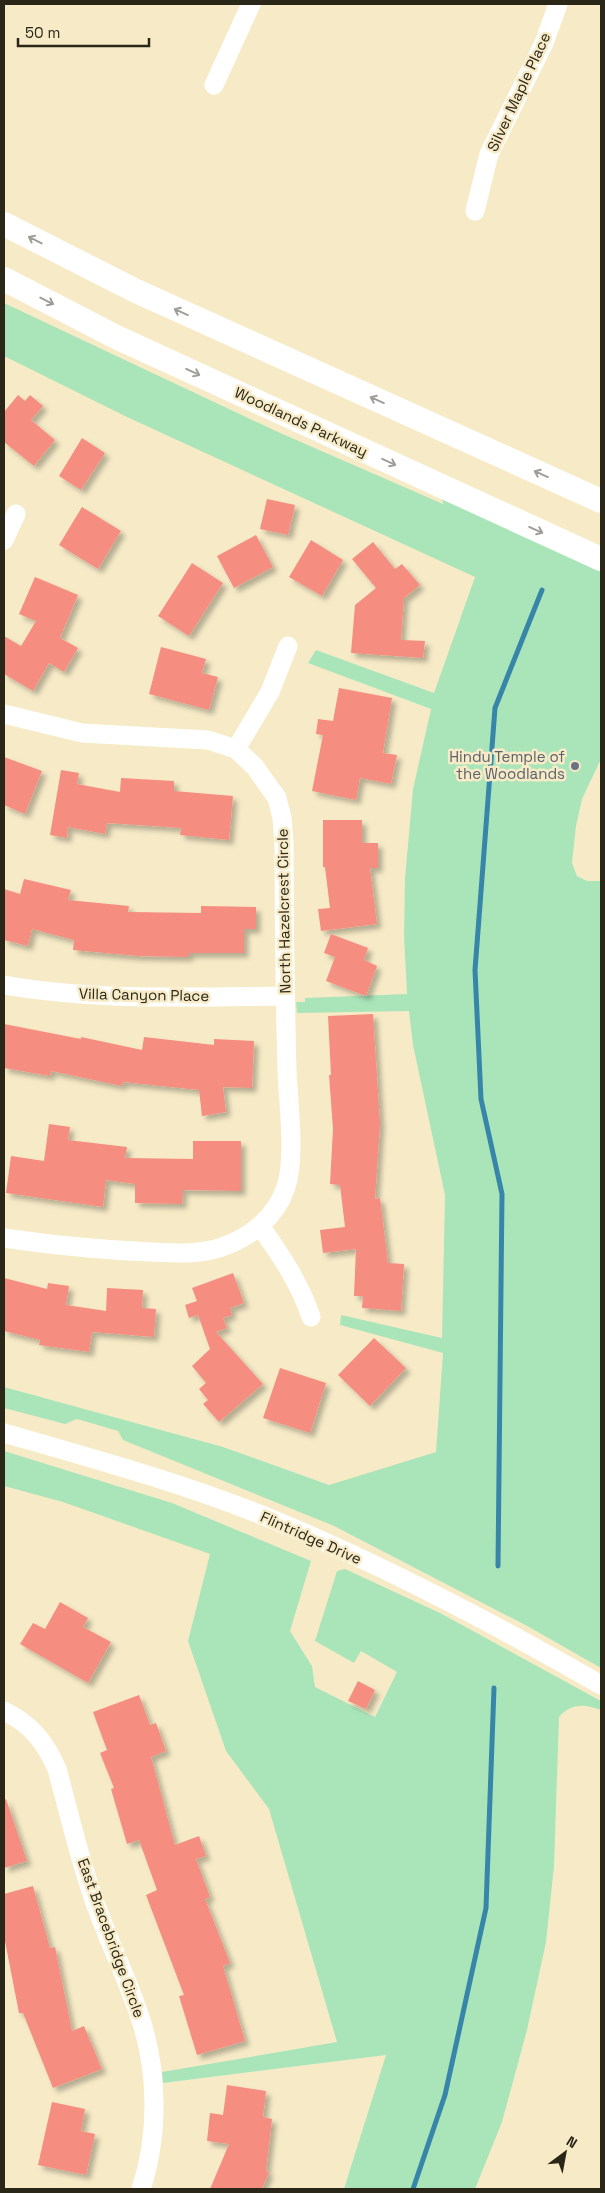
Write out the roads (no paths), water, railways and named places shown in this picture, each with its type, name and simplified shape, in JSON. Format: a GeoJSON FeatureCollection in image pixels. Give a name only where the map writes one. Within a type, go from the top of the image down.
{"type":"FeatureCollection","features":[{"type":"Feature","properties":{"kind":"main road"},"geometry":{"type":"LineString","coordinates":[[4,224],[136,291],[601,501]]}},
{"type":"Feature","properties":{"kind":"main road","name":"Woodlands Parkway"},"geometry":{"type":"LineString","coordinates":[[4,279],[116,337],[601,559]]}},
{"type":"Feature","properties":{"kind":"street"},"geometry":{"type":"LineString","coordinates":[[214,85],[251,4]]}},
{"type":"Feature","properties":{"kind":"street","name":"Silver Maple Place"},"geometry":{"type":"LineString","coordinates":[[475,210],[489,154],[544,42],[558,4]]}},
{"type":"Feature","properties":{"kind":"street"},"geometry":{"type":"LineString","coordinates":[[4,540],[16,514]]}},
{"type":"Feature","properties":{"kind":"street"},"geometry":{"type":"LineString","coordinates":[[236,749],[255,721],[270,692],[288,646]]}},
{"type":"Feature","properties":{"kind":"street","name":"North Hazelcrest Circle"},"geometry":{"type":"LineString","coordinates":[[4,714],[82,733],[208,740],[236,749],[255,767],[277,798],[282,818],[284,843],[289,1167],[286,1186],[280,1201],[270,1216],[260,1226],[238,1241],[222,1247],[189,1253],[118,1250],[4,1238]]}},
{"type":"Feature","properties":{"kind":"street","name":"Villa Canyon Place"},"geometry":{"type":"LineString","coordinates":[[4,985],[71,994],[124,997],[285,996]]}},
{"type":"Feature","properties":{"kind":"street"},"geometry":{"type":"LineString","coordinates":[[260,1226],[287,1266],[301,1292],[311,1317]]}},
{"type":"Feature","properties":{"kind":"street","name":"Flintridge Drive"},"geometry":{"type":"LineString","coordinates":[[4,1433],[201,1493],[274,1520],[492,1623],[601,1685]]}},
{"type":"Feature","properties":{"kind":"street","name":"East Bracebridge Circle"},"geometry":{"type":"LineString","coordinates":[[4,1711],[25,1722],[39,1735],[49,1751],[57,1769],[93,1898],[141,2018],[150,2064],[154,2106],[152,2143],[140,2189]]}},
{"type":"Feature","properties":{"kind":"waterway"},"geometry":{"type":"LineString","coordinates":[[498,1566],[502,1194],[481,1099],[475,970],[495,708],[542,590]]}},
{"type":"Feature","properties":{"kind":"waterway"},"geometry":{"type":"LineString","coordinates":[[413,2189],[445,2095],[486,1908],[494,1688]]}},
{"type":"Feature","properties":{"kind":"place","name":"Hindu Temple of the Woodlands"},"geometry":{"type":"Point","coordinates":[575,766]}}]}
